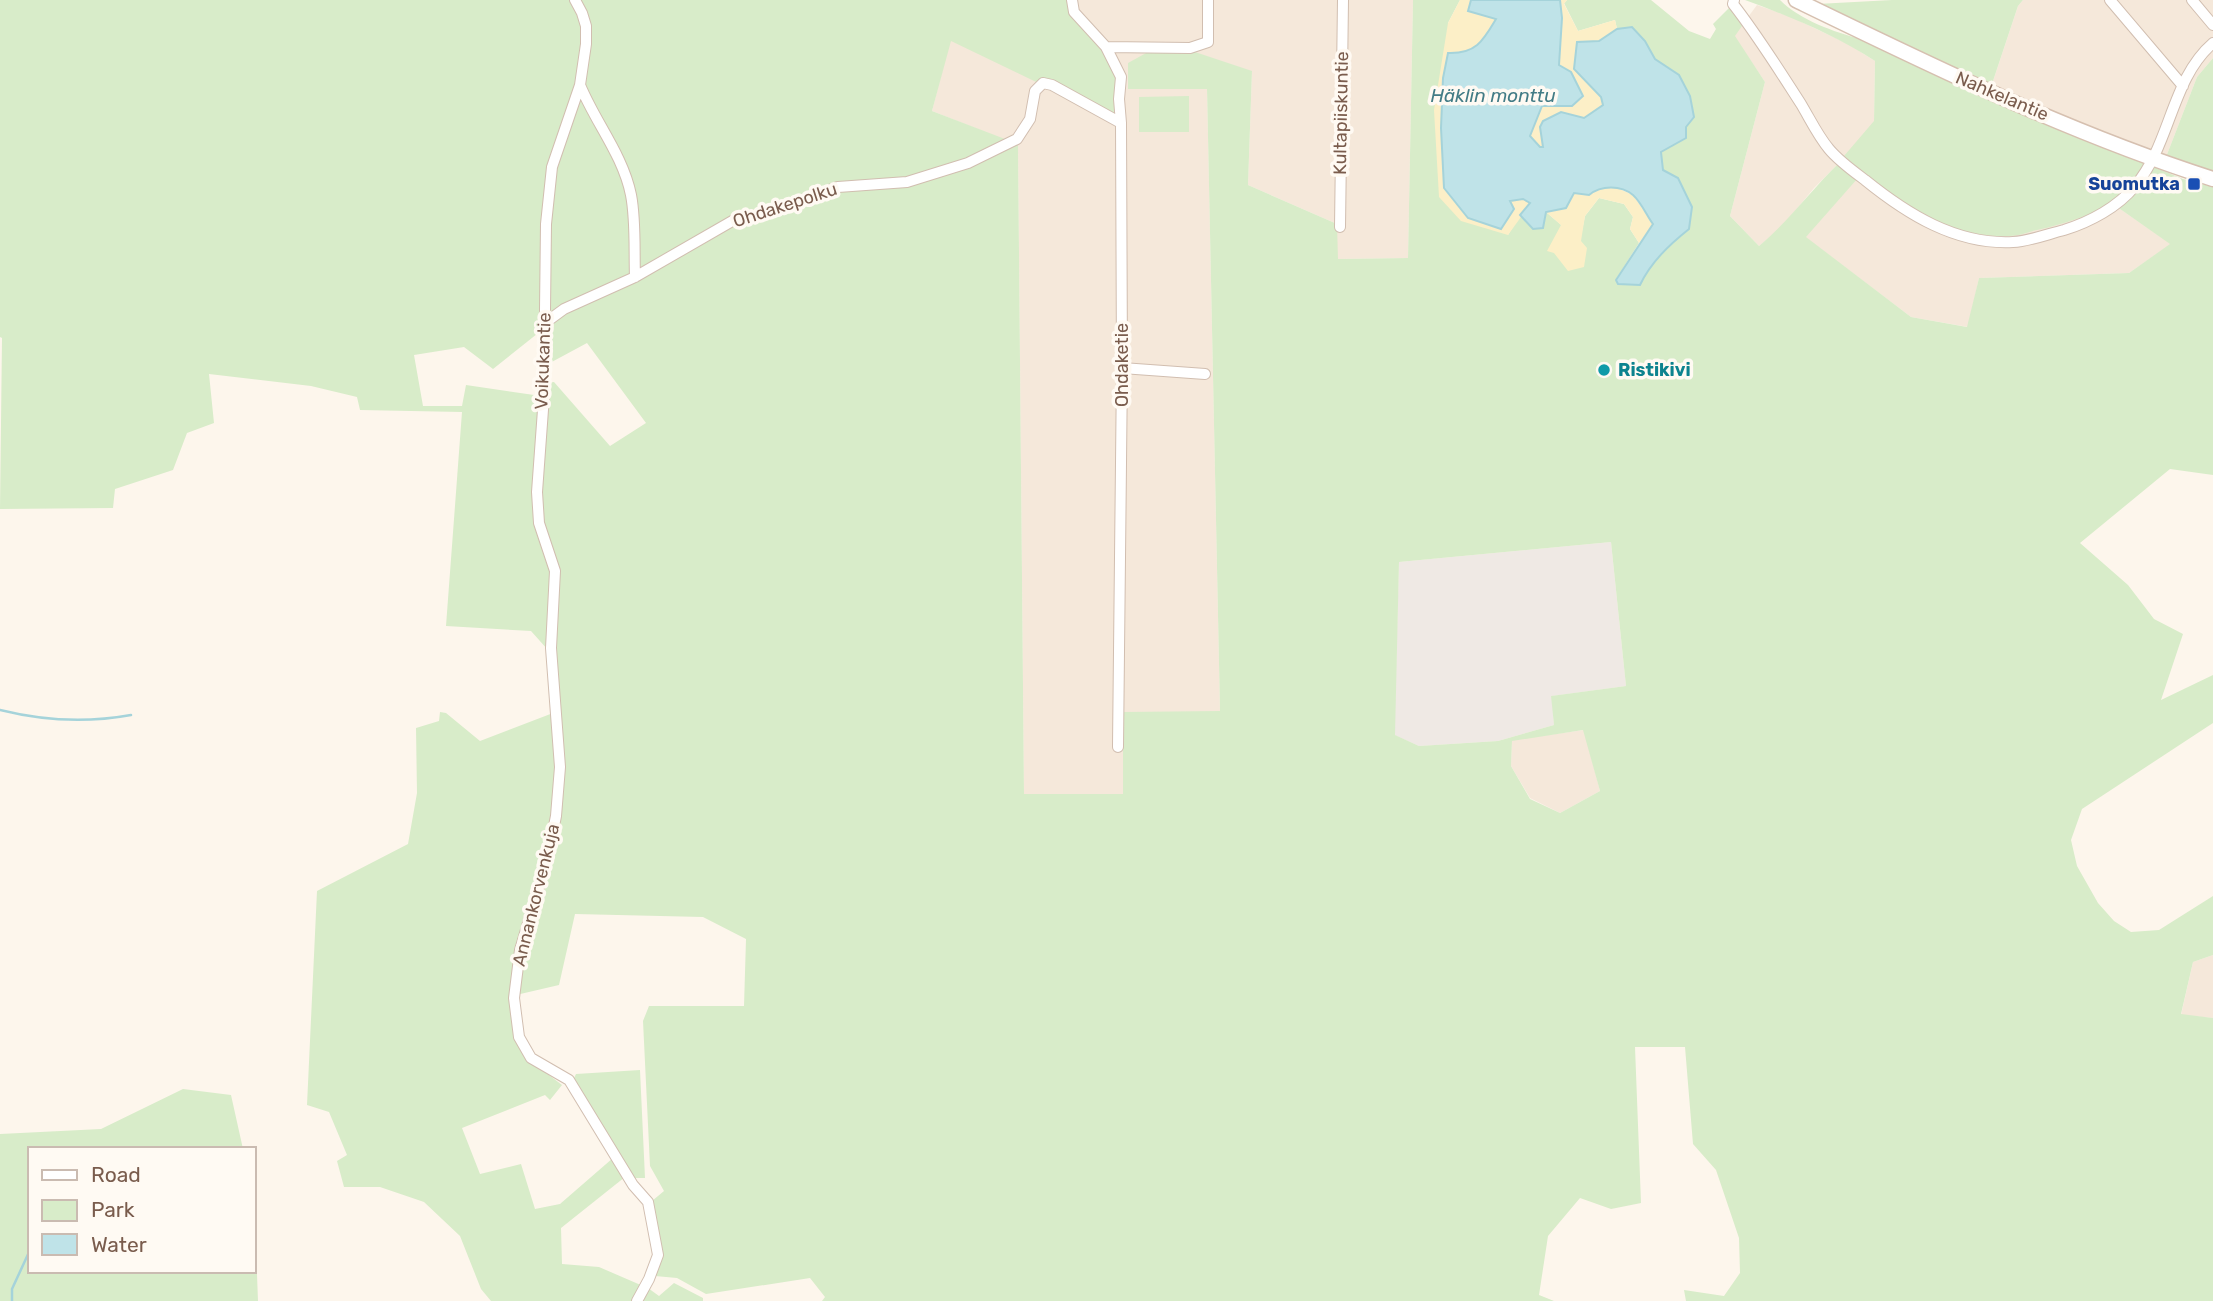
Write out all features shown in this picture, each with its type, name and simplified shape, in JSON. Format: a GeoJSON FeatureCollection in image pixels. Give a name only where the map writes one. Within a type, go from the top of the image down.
{"type":"FeatureCollection","features":[{"type":"Feature","properties":{"kind":"main road","name":"Nahkelantie"},"geometry":{"type":"LineString","coordinates":[[1796,0],[1946,73],[2045,115],[2213,179]]}},
{"type":"Feature","properties":{"kind":"street","name":"Voikukantie"},"geometry":{"type":"LineString","coordinates":[[556,727],[551,648],[555,570],[539,523],[537,492],[544,396],[546,225],[552,167],[580,85],[586,48],[586,26],[575,0]]}},
{"type":"Feature","properties":{"kind":"street","name":"Ohdaketie"},"geometry":{"type":"LineString","coordinates":[[1072,0],[1074,12],[1106,47],[1121,78],[1122,368],[1118,747]]}},
{"type":"Feature","properties":{"kind":"street"},"geometry":{"type":"LineString","coordinates":[[1106,47],[1190,48],[1208,42],[1208,0]]}},
{"type":"Feature","properties":{"kind":"street","name":"Kultapiiskuntie"},"geometry":{"type":"LineString","coordinates":[[1340,227],[1343,0]]}},
{"type":"Feature","properties":{"kind":"street"},"geometry":{"type":"LineString","coordinates":[[1734,0],[1733,4],[1763,43],[1828,149],[1898,206],[1937,228],[1978,239],[2013,242],[2080,225],[2116,205],[2135,187],[2154,158],[2183,86],[2195,64],[2213,43]]}},
{"type":"Feature","properties":{"kind":"street"},"geometry":{"type":"LineString","coordinates":[[2110,0],[2183,86]]}},
{"type":"Feature","properties":{"kind":"street"},"geometry":{"type":"LineString","coordinates":[[2192,0],[2213,25]]}},
{"type":"Feature","properties":{"kind":"street","name":"Ohdakepolku"},"geometry":{"type":"LineString","coordinates":[[545,323],[564,309],[635,277],[734,220],[770,212],[838,187],[907,182],[968,163],[1017,139],[1030,119],[1035,91],[1044,83],[1121,123]]}},
{"type":"Feature","properties":{"kind":"street"},"geometry":{"type":"LineString","coordinates":[[580,85],[589,107],[613,148],[631,194],[635,277]]}},
{"type":"Feature","properties":{"kind":"street"},"geometry":{"type":"LineString","coordinates":[[1122,368],[1205,374]]}},
{"type":"Feature","properties":{"kind":"street","name":"Annankorvenkuja"},"geometry":{"type":"LineString","coordinates":[[556,727],[560,767],[556,816],[548,856],[520,950],[514,981],[515,1019],[519,1037],[531,1058],[569,1080],[633,1185],[648,1202],[657,1255],[649,1279],[637,1301]]}},
{"type":"Feature","properties":{"kind":"shaded area"},"geometry":{"type":"Polygon","coordinates":[[[1073,0],[1413,0],[1408,258],[1337,259],[1337,224],[1248,185],[1252,71],[1128,89],[1207,88],[1220,712],[1123,712],[1123,794],[1024,794],[1018,145],[932,111],[950,41],[1074,12],[1073,0]]]}},
{"type":"Feature","properties":{"kind":"shaded area"},"geometry":{"type":"Polygon","coordinates":[[[2023,0],[2213,0],[2213,58],[2197,77],[2166,157],[1991,87],[2018,6],[2023,0]]]}},
{"type":"Feature","properties":{"kind":"shaded area"},"geometry":{"type":"Polygon","coordinates":[[[1757,5],[1791,17],[1848,44],[1875,61],[1874,121],[2113,204],[2171,244],[2129,273],[1979,278],[1968,327],[1911,317],[1805,237],[1857,178],[1839,163],[1782,227],[1759,246],[1730,216],[1765,82],[1734,36],[1757,5]]]}},
{"type":"Feature","properties":{"kind":"shaded area"},"geometry":{"type":"Polygon","coordinates":[[[1611,542],[1626,686],[1552,696],[1554,725],[1498,741],[1419,746],[1394,735],[1399,562],[1611,542]]]}},
{"type":"Feature","properties":{"kind":"shaded area"},"geometry":{"type":"Polygon","coordinates":[[[1584,730],[1600,791],[1560,813],[1530,798],[1511,766],[1512,740],[1584,730]]]}},
{"type":"Feature","properties":{"kind":"shaded area"},"geometry":{"type":"Polygon","coordinates":[[[2213,955],[2213,1018],[2181,1015],[2193,962],[2213,955]]]}},
{"type":"Feature","properties":{"kind":"green space"},"geometry":{"type":"Polygon","coordinates":[[[0,0],[573,0],[583,26],[580,72],[549,167],[542,330],[493,369],[464,347],[414,355],[423,406],[462,406],[466,385],[541,396],[534,494],[552,571],[548,650],[531,631],[446,626],[462,412],[360,410],[357,397],[311,386],[209,374],[214,423],[187,433],[173,470],[115,489],[113,508],[0,509],[0,0]]]}},
{"type":"Feature","properties":{"kind":"green space"},"geometry":{"type":"Polygon","coordinates":[[[578,0],[1073,0],[1081,21],[1107,49],[1119,77],[1121,123],[951,41],[932,111],[1018,144],[1024,794],[1123,794],[1123,712],[1220,711],[1207,89],[1128,89],[1128,63],[1148,52],[1195,52],[1252,71],[1248,185],[1337,224],[1338,259],[1408,258],[1413,0],[1460,0],[1448,23],[1508,235],[1520,215],[1533,229],[1546,212],[1580,241],[1585,216],[1599,198],[1624,204],[1633,217],[1630,229],[1639,243],[1616,279],[1640,285],[1661,254],[1689,229],[1678,178],[1663,170],[1661,152],[1686,138],[1679,75],[1655,59],[1645,41],[1632,28],[1617,29],[1615,20],[1578,31],[1564,3],[1567,0],[1651,0],[1689,31],[1710,39],[1716,29],[1713,24],[1729,8],[1744,23],[1735,36],[1765,82],[1730,216],[1759,246],[1839,163],[1858,178],[1806,237],[1911,317],[1967,327],[1979,278],[2129,273],[2170,244],[2113,204],[2066,222],[2010,236],[1963,231],[1920,212],[1881,186],[1844,156],[1874,121],[1875,61],[1812,27],[1745,0],[1780,0],[1797,14],[1861,39],[1970,91],[2183,179],[2213,187],[2213,475],[2170,469],[2080,543],[2128,585],[2154,619],[2183,634],[2161,700],[2213,675],[2213,723],[2082,809],[2071,840],[2077,866],[2098,903],[2114,921],[2131,932],[2159,930],[2213,896],[2213,955],[2193,962],[2181,1014],[2213,1018],[2213,1301],[1686,1301],[1684,1290],[1724,1296],[1740,1273],[1739,1238],[1716,1170],[1693,1144],[1685,1047],[1635,1047],[1641,1203],[1611,1209],[1580,1198],[1548,1236],[1539,1295],[1554,1301],[822,1301],[825,1297],[810,1278],[706,1294],[677,1278],[655,1276],[652,1201],[664,1191],[650,1166],[643,1021],[649,1006],[744,1006],[746,939],[703,917],[575,914],[559,985],[516,995],[523,951],[559,817],[554,651],[558,570],[542,522],[540,493],[547,383],[554,382],[610,446],[646,423],[587,343],[548,364],[549,225],[555,168],[587,73],[578,0]],[[1611,542],[1399,562],[1395,735],[1419,746],[1498,741],[1554,725],[1551,696],[1626,686],[1611,542]],[[1583,730],[1512,741],[1511,766],[1530,799],[1560,813],[1600,791],[1583,730]]]}},
{"type":"Feature","properties":{"kind":"green space"},"geometry":{"type":"Polygon","coordinates":[[[1892,0],[2023,0],[2018,6],[1991,87],[1817,4],[1892,0]]]}},
{"type":"Feature","properties":{"kind":"green space"},"geometry":{"type":"Polygon","coordinates":[[[2213,58],[2213,172],[2166,157],[2197,77],[2213,58]]]}},
{"type":"Feature","properties":{"kind":"green space"},"geometry":{"type":"Polygon","coordinates":[[[1189,96],[1189,132],[1139,132],[1139,97],[1189,96]]]}},
{"type":"Feature","properties":{"kind":"green space"},"geometry":{"type":"Polygon","coordinates":[[[440,712],[446,713],[480,741],[553,713],[557,767],[553,816],[545,856],[517,951],[515,1039],[545,1072],[562,1085],[550,1100],[545,1095],[462,1128],[480,1174],[521,1164],[535,1209],[560,1204],[613,1158],[625,1177],[561,1228],[562,1264],[599,1267],[643,1286],[637,1298],[631,1301],[491,1301],[481,1289],[460,1236],[424,1202],[380,1187],[344,1187],[337,1161],[347,1155],[329,1112],[307,1105],[317,891],[408,844],[417,793],[416,728],[439,721],[440,712]]]}},
{"type":"Feature","properties":{"kind":"green space"},"geometry":{"type":"Polygon","coordinates":[[[640,1070],[645,1178],[633,1178],[573,1080],[576,1074],[640,1070]]]}},
{"type":"Feature","properties":{"kind":"green space"},"geometry":{"type":"Polygon","coordinates":[[[183,1089],[231,1095],[243,1147],[28,1147],[28,1273],[256,1273],[256,1248],[258,1301],[0,1301],[0,1134],[101,1129],[183,1089]]]}},
{"type":"Feature","properties":{"kind":"green space"},"geometry":{"type":"Polygon","coordinates":[[[674,1283],[703,1298],[703,1301],[641,1301],[648,1288],[659,1296],[674,1283]]]}},
{"type":"Feature","properties":{"kind":"sand"},"geometry":{"type":"Polygon","coordinates":[[[1460,0],[1471,0],[1469,11],[1496,19],[1478,44],[1465,51],[1448,53],[1442,103],[1445,188],[1510,201],[1523,199],[1531,203],[1508,235],[1461,221],[1439,197],[1434,110],[1448,23],[1460,0]]]}},
{"type":"Feature","properties":{"kind":"sand"},"geometry":{"type":"Polygon","coordinates":[[[1560,0],[1567,0],[1564,4],[1578,31],[1615,20],[1617,29],[1599,41],[1577,43],[1574,69],[1601,98],[1603,105],[1584,118],[1561,112],[1540,127],[1543,147],[1540,147],[1530,136],[1542,106],[1572,106],[1583,96],[1559,65],[1562,18],[1560,0]]]}},
{"type":"Feature","properties":{"kind":"sand"},"geometry":{"type":"Polygon","coordinates":[[[1615,187],[1633,195],[1653,224],[1639,243],[1630,229],[1633,217],[1624,204],[1599,198],[1585,216],[1581,241],[1587,248],[1584,267],[1568,271],[1554,253],[1547,251],[1561,225],[1546,212],[1566,208],[1573,193],[1589,195],[1595,190],[1615,187]]]}},
{"type":"Feature","properties":{"kind":"water","name":"Häklin monttu"},"geometry":{"type":"Polygon","coordinates":[[[1471,0],[1560,0],[1562,18],[1559,65],[1571,72],[1583,96],[1572,106],[1542,106],[1530,136],[1540,147],[1543,147],[1540,127],[1543,121],[1561,112],[1584,118],[1603,105],[1601,97],[1574,69],[1577,42],[1599,41],[1617,29],[1632,27],[1645,41],[1655,59],[1679,75],[1690,96],[1694,117],[1686,127],[1686,138],[1661,152],[1663,170],[1678,178],[1692,207],[1689,229],[1661,254],[1640,285],[1618,284],[1616,280],[1653,224],[1639,201],[1623,189],[1599,189],[1589,195],[1574,193],[1566,208],[1546,212],[1543,228],[1533,229],[1520,215],[1530,203],[1523,199],[1510,201],[1514,209],[1501,229],[1468,218],[1444,188],[1441,128],[1443,78],[1448,53],[1458,53],[1478,45],[1496,19],[1468,11],[1471,0]]]}},
{"type":"Feature","properties":{"kind":"waterway"},"geometry":{"type":"LineString","coordinates":[[0,710],[66,720],[131,715]]}},
{"type":"Feature","properties":{"kind":"waterway"},"geometry":{"type":"LineString","coordinates":[[12,1301],[12,1289],[28,1254]]}},
{"type":"Feature","properties":{"kind":"place","name":"Suomutka"},"geometry":{"type":"Point","coordinates":[2194,184]}},
{"type":"Feature","properties":{"kind":"place","name":"Ristikivi"},"geometry":{"type":"Point","coordinates":[1604,370]}}]}
